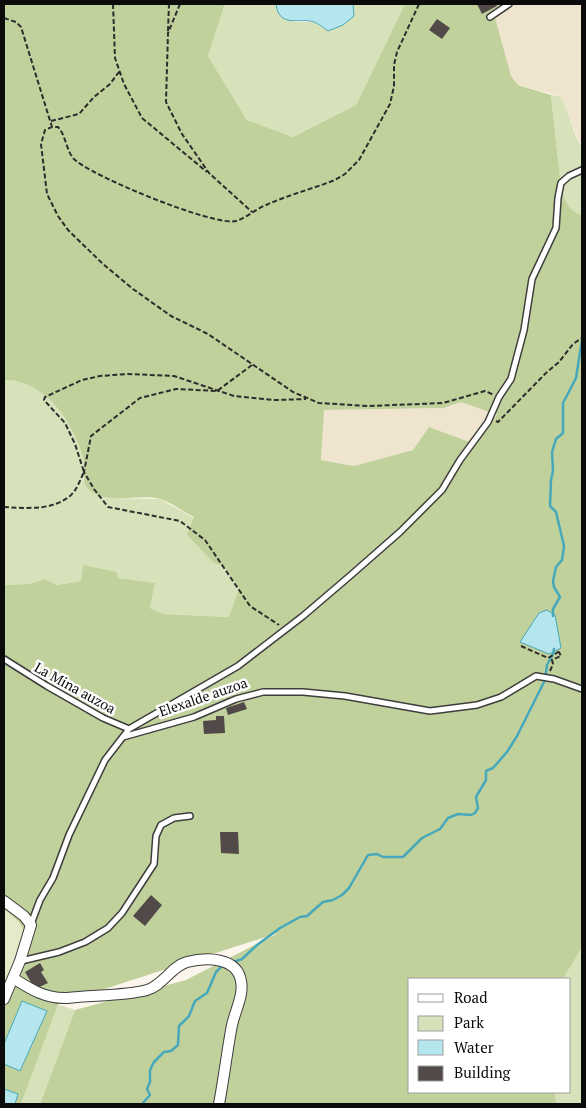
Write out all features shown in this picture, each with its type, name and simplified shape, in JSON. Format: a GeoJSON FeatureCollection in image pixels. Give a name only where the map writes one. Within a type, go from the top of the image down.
{"type":"FeatureCollection","features":[{"type":"Feature","properties":{"kind":"street"},"geometry":{"type":"LineString","coordinates":[[4,901],[24,916],[31,925],[20,961],[4,999]]}},
{"type":"Feature","properties":{"kind":"street"},"geometry":{"type":"LineString","coordinates":[[13,978],[31,989],[58,999],[150,990],[185,962],[214,959],[229,964],[238,971],[241,990],[219,1104]]}},
{"type":"Feature","properties":{"kind":"lane"},"geometry":{"type":"LineString","coordinates":[[490,17],[509,4]]}},
{"type":"Feature","properties":{"kind":"lane"},"geometry":{"type":"LineString","coordinates":[[31,925],[40,900],[53,878],[69,835],[106,760],[116,744],[129,729],[238,666],[286,629],[379,551],[442,490],[460,460],[488,422],[499,397],[511,379],[524,330],[532,279],[556,228],[561,183],[569,176],[582,170]]}},
{"type":"Feature","properties":{"kind":"lane","name":"La Mina auzoa"},"geometry":{"type":"LineString","coordinates":[[4,659],[63,696],[103,718],[129,729]]}},
{"type":"Feature","properties":{"kind":"lane","name":"Elexalde auzoa"},"geometry":{"type":"LineString","coordinates":[[123,737],[194,717],[236,699],[263,692],[303,692],[346,696],[430,711],[477,705],[501,697],[536,676],[554,679],[582,690]]}},
{"type":"Feature","properties":{"kind":"lane"},"geometry":{"type":"LineString","coordinates":[[20,961],[59,952],[85,942],[108,928],[122,913],[154,864],[156,836],[160,825],[174,818],[190,816]]}},
{"type":"Feature","properties":{"kind":"path"},"geometry":{"type":"LineString","coordinates":[[113,4],[116,58],[119,72],[142,118],[209,173],[252,212]]}},
{"type":"Feature","properties":{"kind":"path"},"geometry":{"type":"LineString","coordinates":[[169,4],[166,102],[182,134],[209,173]]}},
{"type":"Feature","properties":{"kind":"path"},"geometry":{"type":"LineString","coordinates":[[168,33],[180,4]]}},
{"type":"Feature","properties":{"kind":"path"},"geometry":{"type":"LineString","coordinates":[[418,4],[397,52],[394,65],[394,86],[390,104],[360,160],[345,174],[335,180],[267,204],[237,221],[230,222],[208,217],[127,188],[85,167],[73,158],[63,133],[58,127],[52,127],[45,130],[41,144],[47,194],[58,216],[68,230],[103,264],[133,289],[171,316],[208,334],[293,392],[319,402],[368,406],[443,403],[485,391],[499,397]]}},
{"type":"Feature","properties":{"kind":"path"},"geometry":{"type":"LineString","coordinates":[[4,18],[16,22],[21,27],[52,127]]}},
{"type":"Feature","properties":{"kind":"path"},"geometry":{"type":"LineString","coordinates":[[50,121],[79,114],[94,97],[110,84],[119,72]]}},
{"type":"Feature","properties":{"kind":"path"},"geometry":{"type":"LineString","coordinates":[[492,413],[494,421],[498,422],[559,362],[573,344],[582,338]]}},
{"type":"Feature","properties":{"kind":"path"},"geometry":{"type":"LineString","coordinates":[[4,507],[41,508],[70,496],[78,487],[84,472],[91,436],[140,398],[176,389],[217,391],[252,365]]}},
{"type":"Feature","properties":{"kind":"path"},"geometry":{"type":"LineString","coordinates":[[286,629],[250,606],[205,540],[180,521],[108,507],[84,472],[75,444],[64,423],[44,400],[44,397],[82,380],[100,376],[128,374],[174,376],[234,396],[275,400],[309,399]]}},
{"type":"Feature","properties":{"kind":"path"},"geometry":{"type":"LineString","coordinates":[[521,646],[548,658],[560,651],[561,656],[552,660],[554,664]]}},
{"type":"Feature","properties":{"kind":"shaded area"},"geometry":{"type":"Polygon","coordinates":[[[511,4],[582,4],[582,148],[560,96],[518,85],[511,76],[493,10],[511,4]]]}},
{"type":"Feature","properties":{"kind":"shaded area"},"geometry":{"type":"Polygon","coordinates":[[[461,402],[497,415],[475,444],[429,427],[413,450],[354,466],[321,460],[323,410],[444,408],[461,402]]]}},
{"type":"Feature","properties":{"kind":"green space"},"geometry":{"type":"Polygon","coordinates":[[[4,4],[225,4],[208,56],[247,120],[293,137],[356,105],[405,4],[511,4],[493,10],[511,76],[518,85],[551,95],[561,187],[570,208],[582,215],[582,947],[564,978],[408,978],[408,1093],[555,1093],[556,1104],[40,1104],[75,1010],[186,980],[278,933],[58,1004],[21,1104],[4,1104],[4,585],[29,584],[45,579],[57,585],[81,581],[83,565],[116,572],[118,578],[155,583],[150,608],[164,614],[229,617],[239,589],[225,567],[214,563],[187,535],[194,517],[160,499],[144,497],[108,498],[92,492],[85,484],[84,462],[79,444],[64,417],[44,395],[32,386],[18,381],[4,380],[4,4]],[[461,402],[444,408],[324,410],[321,460],[354,466],[413,450],[429,427],[475,444],[497,415],[461,402]]]}},
{"type":"Feature","properties":{"kind":"green space"},"geometry":{"type":"Polygon","coordinates":[[[225,4],[276,4],[277,9],[294,22],[313,22],[328,30],[353,16],[353,4],[405,4],[356,105],[293,137],[247,120],[208,56],[225,4]]]}},
{"type":"Feature","properties":{"kind":"green space"},"geometry":{"type":"Polygon","coordinates":[[[551,95],[560,96],[582,148],[582,215],[570,208],[561,187],[551,95]]]}},
{"type":"Feature","properties":{"kind":"green space"},"geometry":{"type":"Polygon","coordinates":[[[4,380],[19,381],[31,385],[58,409],[78,440],[82,450],[84,460],[83,480],[106,498],[160,499],[194,518],[214,563],[225,567],[239,589],[230,617],[164,614],[150,608],[155,583],[117,578],[83,565],[81,581],[57,585],[45,579],[29,584],[4,585],[4,380]]]}},
{"type":"Feature","properties":{"kind":"green space"},"geometry":{"type":"Polygon","coordinates":[[[4,909],[19,922],[23,929],[17,958],[4,989],[4,909]]]}},
{"type":"Feature","properties":{"kind":"green space"},"geometry":{"type":"Polygon","coordinates":[[[582,947],[582,1104],[556,1104],[555,1093],[571,1093],[571,978],[564,978],[582,947]]]}},
{"type":"Feature","properties":{"kind":"green space"},"geometry":{"type":"Polygon","coordinates":[[[57,1004],[75,1010],[40,1104],[21,1104],[57,1004]]]}},
{"type":"Feature","properties":{"kind":"water"},"geometry":{"type":"Polygon","coordinates":[[[276,4],[353,4],[354,16],[343,25],[328,31],[314,22],[281,17],[276,4]]]}},
{"type":"Feature","properties":{"kind":"water"},"geometry":{"type":"Polygon","coordinates":[[[547,610],[555,615],[561,648],[549,654],[520,642],[539,613],[547,610]]]}},
{"type":"Feature","properties":{"kind":"water"},"geometry":{"type":"Polygon","coordinates":[[[22,1001],[47,1011],[20,1071],[4,1064],[4,1044],[22,1001]]]}},
{"type":"Feature","properties":{"kind":"water"},"geometry":{"type":"Polygon","coordinates":[[[4,1089],[18,1094],[15,1104],[4,1103],[4,1089]]]}},
{"type":"Feature","properties":{"kind":"building"},"geometry":{"type":"Polygon","coordinates":[[[477,4],[496,4],[497,6],[482,14],[477,4]]]}},
{"type":"Feature","properties":{"kind":"building"},"geometry":{"type":"Polygon","coordinates":[[[437,19],[450,28],[442,39],[429,30],[437,19]]]}},
{"type":"Feature","properties":{"kind":"building"},"geometry":{"type":"Polygon","coordinates":[[[244,702],[247,709],[228,715],[226,708],[244,702]]]}},
{"type":"Feature","properties":{"kind":"building"},"geometry":{"type":"Polygon","coordinates":[[[216,716],[224,716],[225,733],[204,734],[203,721],[216,720],[216,716]]]}},
{"type":"Feature","properties":{"kind":"building"},"geometry":{"type":"Polygon","coordinates":[[[220,832],[238,832],[239,854],[221,853],[220,832]]]}},
{"type":"Feature","properties":{"kind":"building"},"geometry":{"type":"Polygon","coordinates":[[[151,895],[162,905],[145,926],[133,916],[151,895]]]}},
{"type":"Feature","properties":{"kind":"building"},"geometry":{"type":"Polygon","coordinates":[[[40,963],[44,970],[41,972],[48,983],[35,989],[25,972],[40,963]]]}},
{"type":"Feature","properties":{"kind":"waterway"},"geometry":{"type":"LineString","coordinates":[[553,616],[553,609],[560,597],[553,581],[556,567],[562,560],[564,546],[556,512],[550,506],[553,471],[552,452],[556,439],[563,433],[563,403],[576,378],[582,340]]}},
{"type":"Feature","properties":{"kind":"waterway"},"geometry":{"type":"LineString","coordinates":[[236,961],[242,959],[280,928],[300,917],[307,916],[323,902],[333,900],[342,895],[349,888],[368,855],[377,854],[383,857],[403,857],[422,838],[440,829],[448,818],[458,814],[471,815],[475,813],[478,808],[476,797],[486,780],[486,771],[493,768],[507,752],[517,736],[545,680],[547,665],[554,649]]}},
{"type":"Feature","properties":{"kind":"waterway"},"geometry":{"type":"LineString","coordinates":[[142,1104],[150,1095],[147,1089],[150,1082],[150,1070],[154,1062],[164,1052],[171,1051],[178,1045],[179,1026],[189,1016],[195,1001],[207,993],[216,972],[223,965]]}}]}
